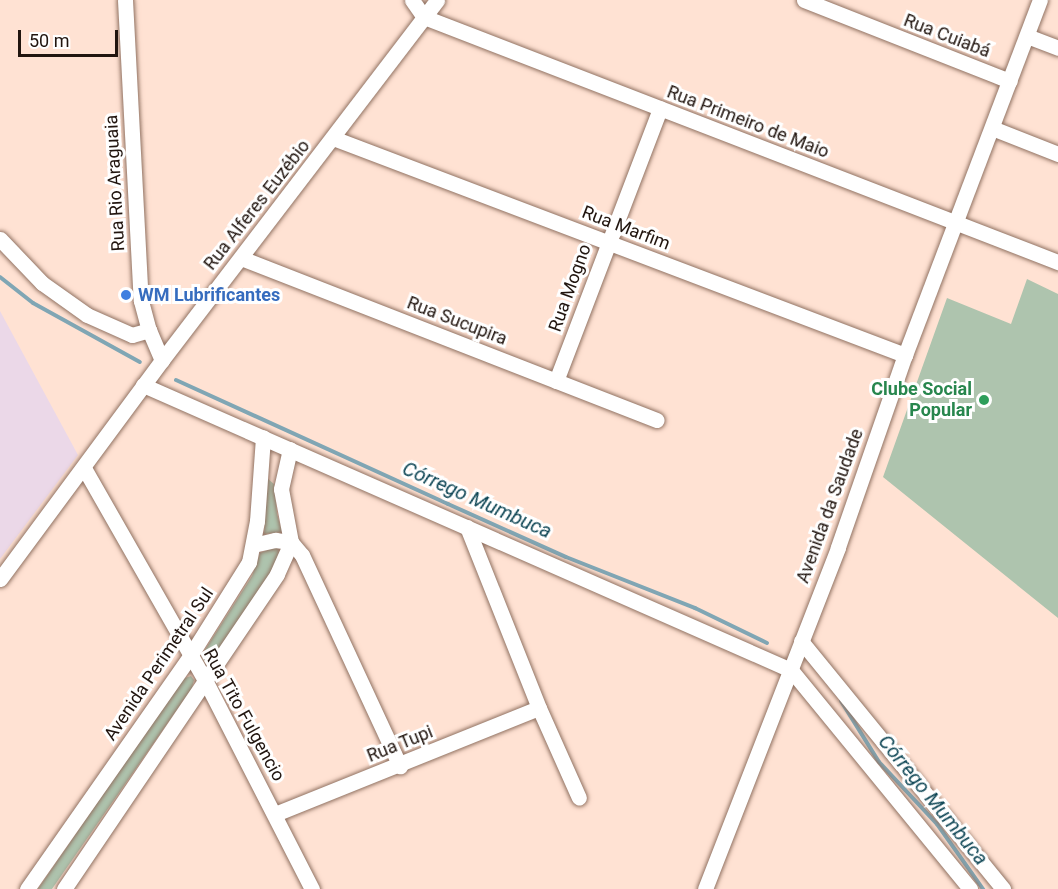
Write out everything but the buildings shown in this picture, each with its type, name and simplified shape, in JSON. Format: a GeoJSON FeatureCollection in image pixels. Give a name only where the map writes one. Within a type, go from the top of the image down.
{"type":"FeatureCollection","features":[{"type":"Feature","properties":{"kind":"street","name":"Rua Rio Araguaia"},"geometry":{"type":"LineString","coordinates":[[125,0],[141,302],[149,330],[162,360]]}},
{"type":"Feature","properties":{"kind":"street"},"geometry":{"type":"LineString","coordinates":[[412,0],[424,17]]}},
{"type":"Feature","properties":{"kind":"street","name":"Rua Alferes Euzébio"},"geometry":{"type":"LineString","coordinates":[[0,579],[143,385],[437,0]]}},
{"type":"Feature","properties":{"kind":"street","name":"Rua Cuiabá"},"geometry":{"type":"LineString","coordinates":[[804,0],[1010,81]]}},
{"type":"Feature","properties":{"kind":"street","name":"Avenida da Saudade"},"geometry":{"type":"LineString","coordinates":[[705,889],[838,547],[905,355],[1040,0]]}},
{"type":"Feature","properties":{"kind":"street","name":"Rua Primeiro de Maio"},"geometry":{"type":"LineString","coordinates":[[424,17],[1058,262]]}},
{"type":"Feature","properties":{"kind":"street"},"geometry":{"type":"LineString","coordinates":[[1027,36],[1058,48]]}},
{"type":"Feature","properties":{"kind":"street","name":"Rua Mogno"},"geometry":{"type":"LineString","coordinates":[[556,381],[607,242],[660,108]]}},
{"type":"Feature","properties":{"kind":"street"},"geometry":{"type":"LineString","coordinates":[[992,128],[1058,154]]}},
{"type":"Feature","properties":{"kind":"street","name":"Rua Marfim"},"geometry":{"type":"LineString","coordinates":[[333,138],[905,355]]}},
{"type":"Feature","properties":{"kind":"street"},"geometry":{"type":"LineString","coordinates":[[0,239],[42,283],[87,315],[132,335],[149,330]]}},
{"type":"Feature","properties":{"kind":"street","name":"Rua Sucupira"},"geometry":{"type":"LineString","coordinates":[[242,258],[657,420]]}},
{"type":"Feature","properties":{"kind":"street"},"geometry":{"type":"LineString","coordinates":[[143,385],[792,668],[970,889]]}},
{"type":"Feature","properties":{"kind":"street","name":"Avenida Perimetral Sul"},"geometry":{"type":"LineString","coordinates":[[27,889],[190,656],[249,562],[253,545],[262,437]]}},
{"type":"Feature","properties":{"kind":"street"},"geometry":{"type":"LineString","coordinates":[[290,449],[281,489],[291,542],[302,555],[400,766]]}},
{"type":"Feature","properties":{"kind":"street","name":"Rua Tito Fulgencio"},"geometry":{"type":"LineString","coordinates":[[84,468],[207,682],[312,889]]}},
{"type":"Feature","properties":{"kind":"street"},"geometry":{"type":"LineString","coordinates":[[467,527],[539,708],[579,798]]}},
{"type":"Feature","properties":{"kind":"street"},"geometry":{"type":"LineString","coordinates":[[253,545],[275,540],[291,542]]}},
{"type":"Feature","properties":{"kind":"street"},"geometry":{"type":"LineString","coordinates":[[64,889],[207,682],[277,574],[291,542]]}},
{"type":"Feature","properties":{"kind":"street"},"geometry":{"type":"LineString","coordinates":[[800,644],[1003,889]]}},
{"type":"Feature","properties":{"kind":"street","name":"Rua Tupi"},"geometry":{"type":"LineString","coordinates":[[275,814],[400,766],[539,708]]}},
{"type":"Feature","properties":{"kind":"shaded area"},"geometry":{"type":"Polygon","coordinates":[[[0,311],[78,455],[0,559],[0,311]]]}},
{"type":"Feature","properties":{"kind":"green space","name":"Clube Social Popular"},"geometry":{"type":"Polygon","coordinates":[[[1027,279],[1058,294],[1058,618],[883,477],[947,298],[1011,324],[1027,279]]]}},
{"type":"Feature","properties":{"kind":"green space"},"geometry":{"type":"Polygon","coordinates":[[[268,479],[274,484],[277,514],[282,532],[264,534],[268,479]]]}},
{"type":"Feature","properties":{"kind":"green space"},"geometry":{"type":"Polygon","coordinates":[[[278,546],[279,553],[273,570],[211,662],[204,661],[201,656],[252,576],[260,553],[278,546]]]}},
{"type":"Feature","properties":{"kind":"green space"},"geometry":{"type":"Polygon","coordinates":[[[191,676],[194,680],[192,688],[52,889],[38,889],[182,679],[191,676]]]}},
{"type":"Feature","properties":{"kind":"waterway","name":"Córrego Mumbuca"},"geometry":{"type":"LineString","coordinates":[[0,277],[33,303],[140,362]]}},
{"type":"Feature","properties":{"kind":"waterway","name":"Córrego Mumbuca"},"geometry":{"type":"LineString","coordinates":[[176,380],[566,557],[695,608],[767,643]]}},
{"type":"Feature","properties":{"kind":"waterway","name":"Córrego Mumbuca"},"geometry":{"type":"LineString","coordinates":[[841,701],[879,762],[937,824],[983,889]]}},
{"type":"Feature","properties":{"kind":"place","name":"WM Lubrificantes"},"geometry":{"type":"Point","coordinates":[126,295]}},
{"type":"Feature","properties":{"kind":"place","name":"Clube Social Popular"},"geometry":{"type":"Point","coordinates":[984,400]}}]}
